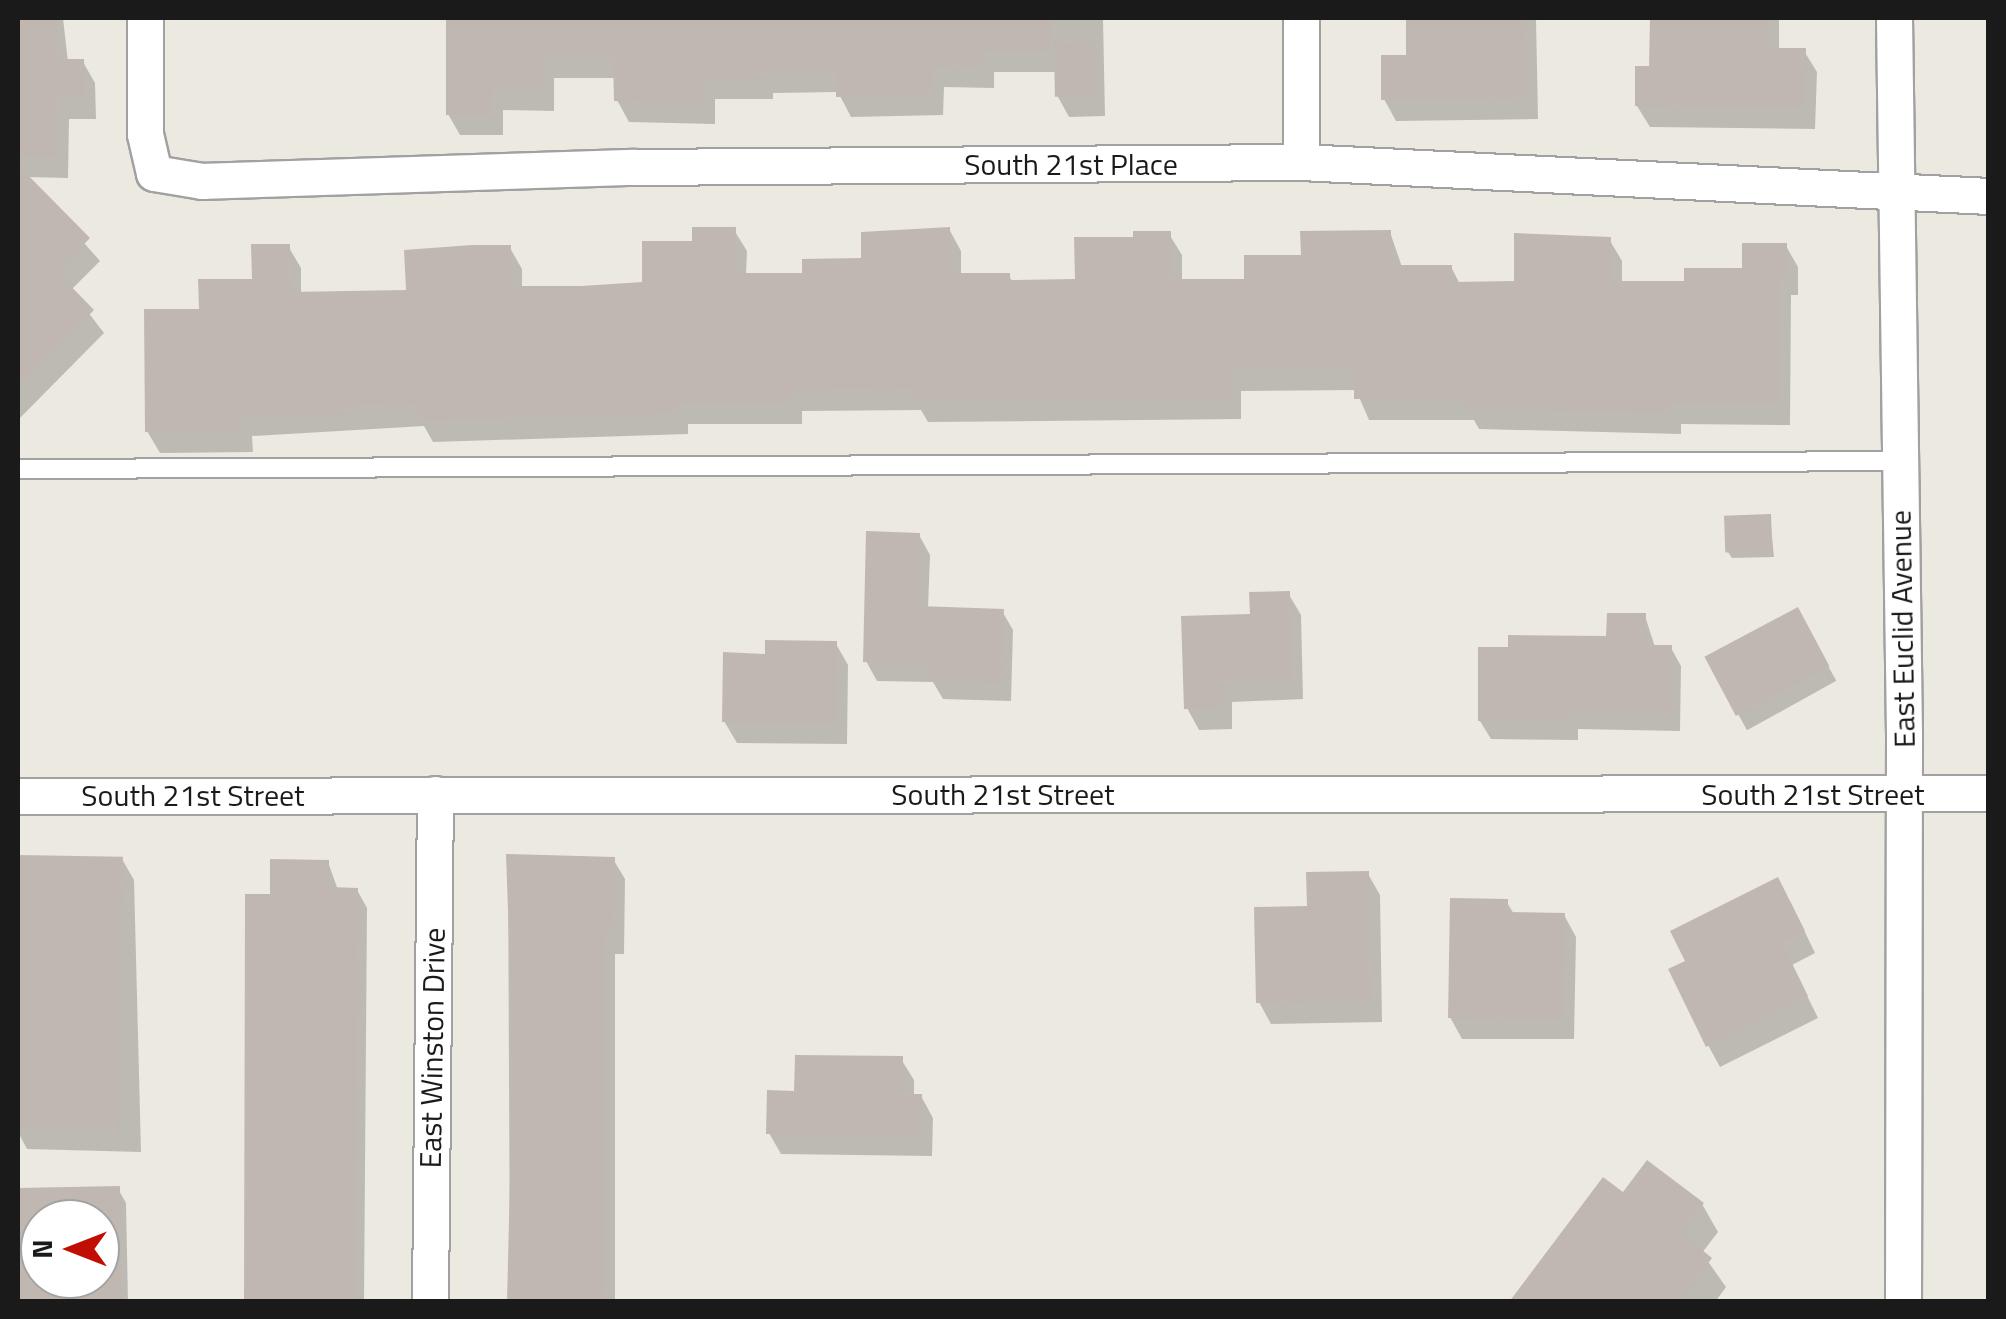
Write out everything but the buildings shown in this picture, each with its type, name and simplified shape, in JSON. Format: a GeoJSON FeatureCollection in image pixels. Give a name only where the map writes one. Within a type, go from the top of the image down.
{"type":"FeatureCollection","features":[{"type":"Feature","properties":{"kind":"street","name":"South 21st Place"},"geometry":{"type":"LineString","coordinates":[[146,18],[145,134],[154,174],[202,181],[632,167],[1301,162],[1988,196]]}},
{"type":"Feature","properties":{"kind":"street"},"geometry":{"type":"LineString","coordinates":[[1301,18],[1301,162]]}},
{"type":"Feature","properties":{"kind":"street","name":"East Euclid Avenue"},"geometry":{"type":"LineString","coordinates":[[1894,18],[1903,794],[1903,1302]]}},
{"type":"Feature","properties":{"kind":"street","name":"South 21st Street"},"geometry":{"type":"LineString","coordinates":[[18,796],[1988,793]]}},
{"type":"Feature","properties":{"kind":"street","name":"East Winston Drive"},"geometry":{"type":"LineString","coordinates":[[430,1302],[435,794]]}},
{"type":"Feature","properties":{"kind":"lane"},"geometry":{"type":"LineString","coordinates":[[18,470],[1899,460]]}}]}
